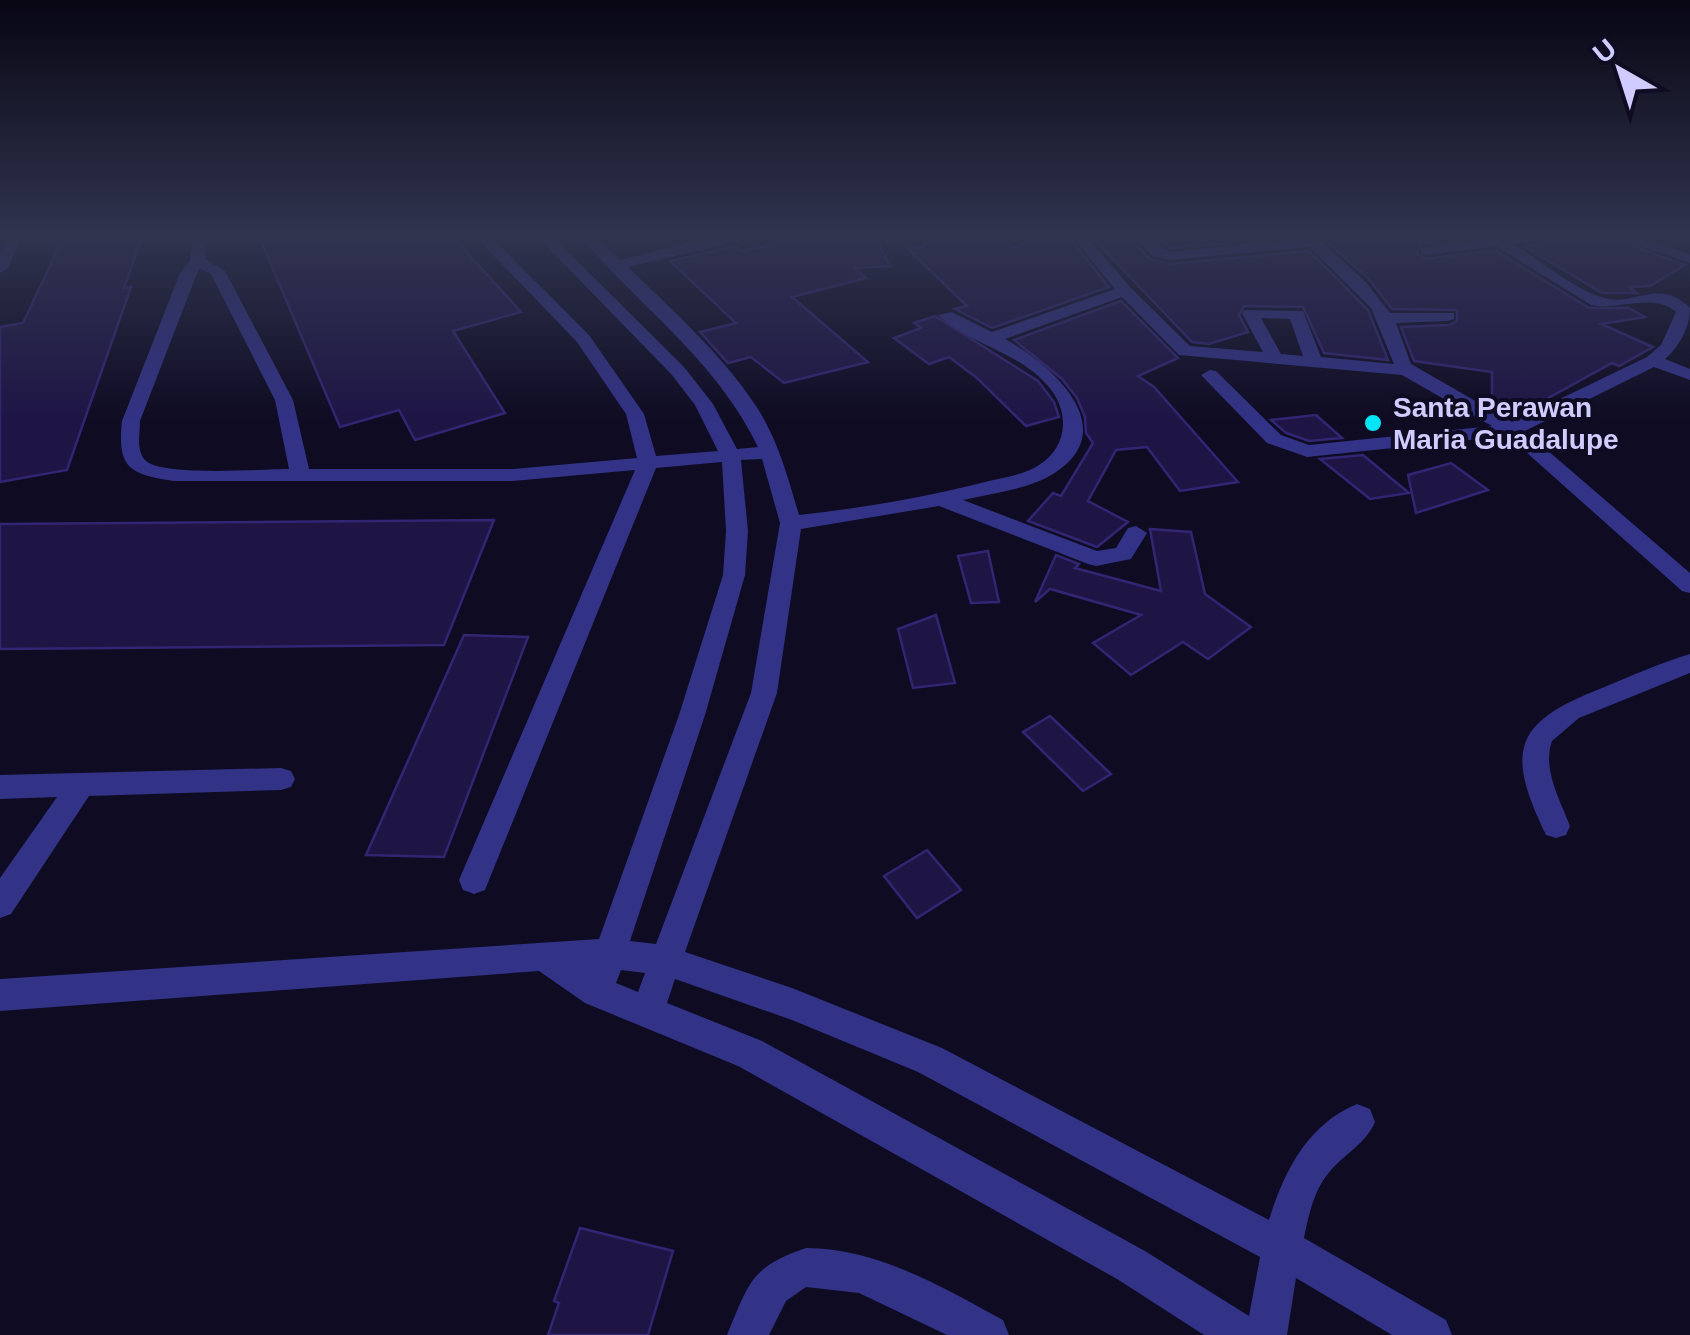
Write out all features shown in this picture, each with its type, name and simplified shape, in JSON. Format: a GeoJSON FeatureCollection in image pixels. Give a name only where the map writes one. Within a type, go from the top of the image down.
{"type":"FeatureCollection","features":[{"type":"Feature","properties":{"kind":"street"},"geometry":{"type":"LineString","coordinates":[[179,296],[131,421],[129,446],[134,462],[148,471],[173,475],[514,475],[770,452]]}},
{"type":"Feature","properties":{"kind":"street"},"geometry":{"type":"LineString","coordinates":[[230,296],[284,400],[300,474]]}},
{"type":"Feature","properties":{"kind":"street"},"geometry":{"type":"LineString","coordinates":[[474,880],[648,463],[635,414],[583,339],[541,296]]}},
{"type":"Feature","properties":{"kind":"street"},"geometry":{"type":"LineString","coordinates":[[598,992],[692,715],[734,576],[738,531],[731,456],[704,404],[678,371],[604,296]]}},
{"type":"Feature","properties":{"kind":"street"},"geometry":{"type":"LineString","coordinates":[[647,1012],[764,693],[786,576],[790,523],[770,452],[748,408],[701,348],[650,296]]}},
{"type":"Feature","properties":{"kind":"street"},"geometry":{"type":"LineString","coordinates":[[991,338],[1110,296]]}},
{"type":"Feature","properties":{"kind":"street"},"geometry":{"type":"LineString","coordinates":[[1130,296],[1184,352],[1406,370],[1512,430],[1690,585]]}},
{"type":"Feature","properties":{"kind":"street"},"geometry":{"type":"LineString","coordinates":[[1370,296],[1386,318],[1406,370]]}},
{"type":"Feature","properties":{"kind":"street"},"geometry":{"type":"LineString","coordinates":[[1210,375],[1274,439],[1300,450],[1512,430],[1652,361],[1669,346],[1673,331],[1686,319],[1684,308],[1658,297],[1611,304],[1585,296]]}},
{"type":"Feature","properties":{"kind":"street"},"geometry":{"type":"LineString","coordinates":[[1276,359],[1250,313],[1296,314],[1314,362]]}},
{"type":"Feature","properties":{"kind":"street"},"geometry":{"type":"LineString","coordinates":[[790,523],[889,512],[1030,477],[1050,467],[1073,440],[1069,404],[1055,384],[991,338],[946,315]]}},
{"type":"Feature","properties":{"kind":"street"},"geometry":{"type":"LineString","coordinates":[[1386,318],[1448,316]]}},
{"type":"Feature","properties":{"kind":"street"},"geometry":{"type":"LineString","coordinates":[[1652,361],[1690,375]]}},
{"type":"Feature","properties":{"kind":"street"},"geometry":{"type":"LineString","coordinates":[[1424,414],[1464,404]]}},
{"type":"Feature","properties":{"kind":"street"},"geometry":{"type":"LineString","coordinates":[[942,500],[1096,559],[1123,554],[1136,533]]}},
{"type":"Feature","properties":{"kind":"street"},"geometry":{"type":"LineString","coordinates":[[1556,826],[1536,767],[1534,747],[1538,735],[1552,720],[1570,711],[1690,663]]}},
{"type":"Feature","properties":{"kind":"street"},"geometry":{"type":"LineString","coordinates":[[0,787],[280,779]]}},
{"type":"Feature","properties":{"kind":"street"},"geometry":{"type":"LineString","coordinates":[[0,904],[81,785]]}},
{"type":"Feature","properties":{"kind":"street"},"geometry":{"type":"LineString","coordinates":[[544,954],[598,992],[750,1053],[1131,1265],[1240,1335]]}},
{"type":"Feature","properties":{"kind":"street"},"geometry":{"type":"LineString","coordinates":[[0,995],[544,954],[610,954],[664,960],[792,1004],[930,1060],[1283,1248],[1431,1335]]}},
{"type":"Feature","properties":{"kind":"street"},"geometry":{"type":"LineString","coordinates":[[1266,1335],[1283,1248],[1302,1180],[1313,1162],[1358,1122]]}},
{"type":"Feature","properties":{"kind":"street"},"geometry":{"type":"LineString","coordinates":[[748,1335],[765,1296],[781,1277],[806,1266],[842,1268],[931,1305],[988,1335]]}},
{"type":"Feature","properties":{"kind":"building"},"geometry":{"type":"Polygon","coordinates":[[[36,296],[128,296],[67,470],[0,482],[0,327],[23,323],[36,296]]]}},
{"type":"Feature","properties":{"kind":"building"},"geometry":{"type":"Polygon","coordinates":[[[284,296],[507,296],[521,312],[453,331],[505,413],[415,440],[399,410],[340,427],[284,296]]]}},
{"type":"Feature","properties":{"kind":"building"},"geometry":{"type":"Polygon","coordinates":[[[708,296],[795,296],[868,362],[784,383],[751,357],[728,363],[700,332],[736,323],[708,296]]]}},
{"type":"Feature","properties":{"kind":"building"},"geometry":{"type":"Polygon","coordinates":[[[957,296],[1082,296],[992,328],[955,309],[967,306],[957,296]]]}},
{"type":"Feature","properties":{"kind":"building"},"geometry":{"type":"Polygon","coordinates":[[[1148,296],[1354,296],[1368,310],[1388,360],[1324,353],[1303,307],[1244,306],[1239,315],[1248,332],[1209,344],[1192,342],[1148,296]]]}},
{"type":"Feature","properties":{"kind":"building"},"geometry":{"type":"Polygon","coordinates":[[[1382,296],[1570,296],[1589,308],[1629,308],[1645,317],[1601,324],[1653,347],[1619,366],[1612,363],[1512,418],[1492,406],[1492,372],[1414,361],[1401,327],[1449,325],[1457,321],[1457,310],[1392,309],[1382,296]]]}},
{"type":"Feature","properties":{"kind":"building"},"geometry":{"type":"Polygon","coordinates":[[[1121,301],[1178,358],[1138,376],[1154,387],[1238,482],[1180,491],[1147,447],[1116,450],[1088,501],[1128,522],[1097,547],[1028,521],[1053,493],[1061,496],[1093,443],[1086,433],[1085,417],[1077,398],[1062,379],[1014,340],[1121,301]]]}},
{"type":"Feature","properties":{"kind":"building"},"geometry":{"type":"Polygon","coordinates":[[[935,316],[1038,381],[1054,402],[1059,417],[1026,426],[977,378],[949,357],[929,364],[894,338],[921,328],[914,323],[935,316]]]}},
{"type":"Feature","properties":{"kind":"building"},"geometry":{"type":"Polygon","coordinates":[[[1316,415],[1342,438],[1309,441],[1286,433],[1271,420],[1316,415]]]}},
{"type":"Feature","properties":{"kind":"building"},"geometry":{"type":"Polygon","coordinates":[[[1363,455],[1409,493],[1370,499],[1320,459],[1363,455]]]}},
{"type":"Feature","properties":{"kind":"building"},"geometry":{"type":"Polygon","coordinates":[[[1451,463],[1488,490],[1416,513],[1408,475],[1451,463]]]}},
{"type":"Feature","properties":{"kind":"building"},"geometry":{"type":"Polygon","coordinates":[[[494,520],[444,645],[0,649],[0,524],[494,520]]]}},
{"type":"Feature","properties":{"kind":"building"},"geometry":{"type":"Polygon","coordinates":[[[1150,529],[1191,532],[1205,594],[1251,627],[1208,659],[1183,642],[1131,675],[1093,643],[1141,615],[1050,589],[1035,602],[1056,555],[1079,564],[1075,568],[1161,591],[1150,529]]]}},
{"type":"Feature","properties":{"kind":"building"},"geometry":{"type":"Polygon","coordinates":[[[988,551],[999,602],[971,603],[958,556],[988,551]]]}},
{"type":"Feature","properties":{"kind":"building"},"geometry":{"type":"Polygon","coordinates":[[[936,615],[955,683],[913,688],[898,629],[936,615]]]}},
{"type":"Feature","properties":{"kind":"building"},"geometry":{"type":"Polygon","coordinates":[[[464,635],[528,637],[444,857],[366,855],[464,635]]]}},
{"type":"Feature","properties":{"kind":"building"},"geometry":{"type":"Polygon","coordinates":[[[1050,716],[1111,774],[1083,791],[1023,732],[1050,716]]]}},
{"type":"Feature","properties":{"kind":"building"},"geometry":{"type":"Polygon","coordinates":[[[927,850],[961,890],[917,918],[884,876],[927,850]]]}},
{"type":"Feature","properties":{"kind":"building"},"geometry":{"type":"Polygon","coordinates":[[[580,1228],[673,1251],[648,1335],[548,1335],[559,1303],[554,1301],[580,1228]]]}},
{"type":"Feature","properties":{"kind":"place","name":"Santa Perawan Maria Guadalupe"},"geometry":{"type":"Point","coordinates":[1373,423]}}]}
